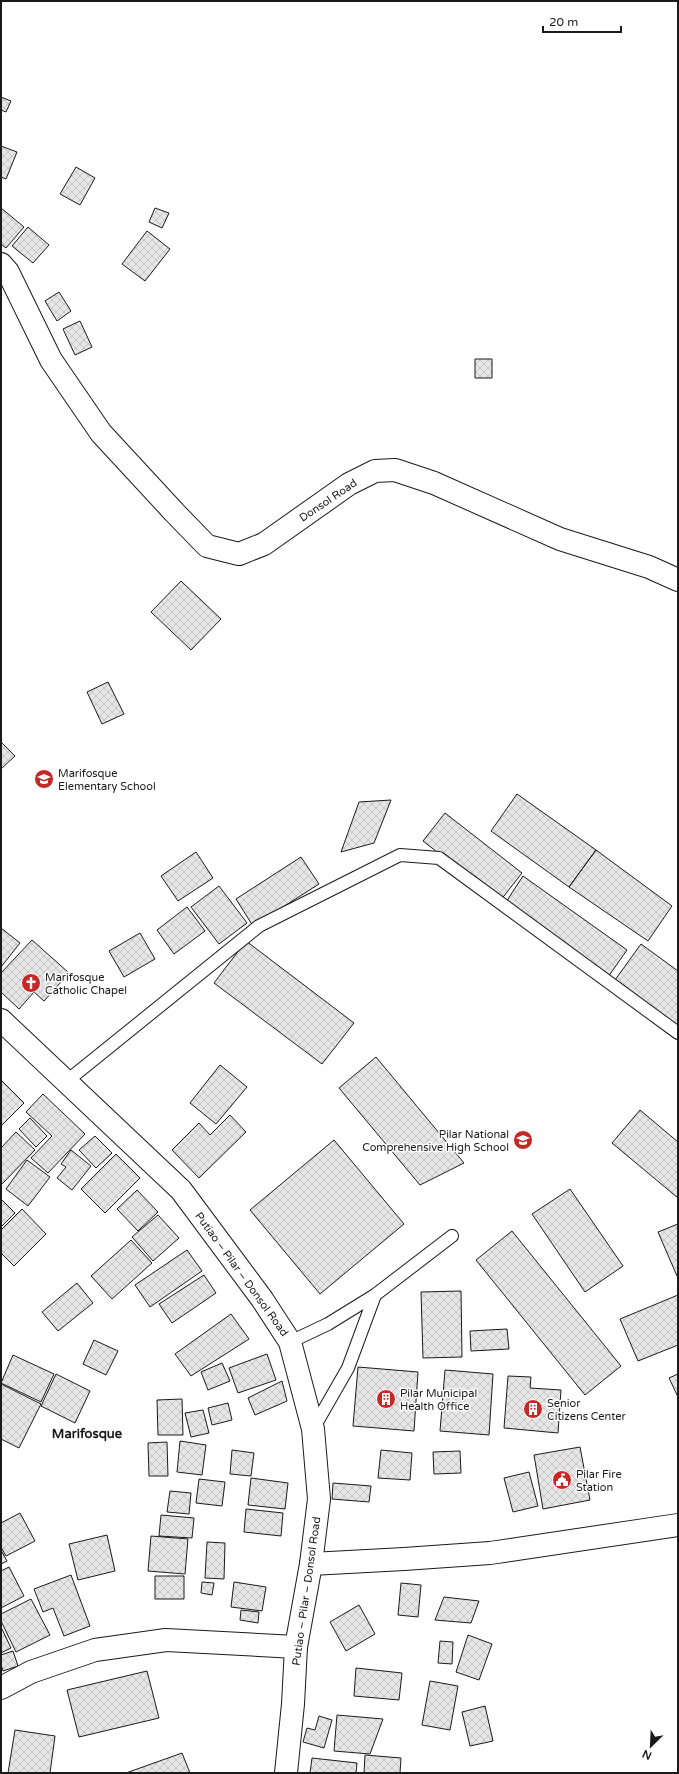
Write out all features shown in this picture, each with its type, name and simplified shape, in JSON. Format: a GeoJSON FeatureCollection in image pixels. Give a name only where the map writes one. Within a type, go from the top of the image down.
{"type":"FeatureCollection","features":[{"type":"Feature","properties":{"kind":"main road","name":"Donsol Road"},"geometry":{"type":"LineString","coordinates":[[1,264],[8,272],[51,360],[102,433],[174,512],[208,546],[239,554],[264,544],[349,484],[375,471],[395,470],[434,483],[560,539],[648,568],[678,580]]}},
{"type":"Feature","properties":{"kind":"main road","name":"Putiao – Pilar – Donsol Road"},"geometry":{"type":"LineString","coordinates":[[1,1020],[181,1190],[262,1299],[290,1342],[313,1429],[319,1498],[311,1564],[296,1647],[293,1704],[286,1773]]}},
{"type":"Feature","properties":{"kind":"main road"},"geometry":{"type":"LineString","coordinates":[[311,1564],[490,1553],[678,1525]]}},
{"type":"Feature","properties":{"kind":"main road"},"geometry":{"type":"LineString","coordinates":[[1,1688],[31,1672],[95,1650],[166,1640],[296,1647]]}},
{"type":"Feature","properties":{"kind":"lane"},"geometry":{"type":"LineString","coordinates":[[67,1081],[259,926],[400,855],[439,858],[678,1033]]}},
{"type":"Feature","properties":{"kind":"lane"},"geometry":{"type":"LineString","coordinates":[[290,1342],[328,1324],[375,1295],[452,1236]]}},
{"type":"Feature","properties":{"kind":"lane"},"geometry":{"type":"LineString","coordinates":[[313,1429],[348,1368],[375,1295]]}},
{"type":"Feature","properties":{"kind":"building"},"geometry":{"type":"Polygon","coordinates":[[[1,97],[11,101],[6,112],[1,110],[1,97]]]}},
{"type":"Feature","properties":{"kind":"building"},"geometry":{"type":"Polygon","coordinates":[[[1,146],[17,152],[6,179],[1,177],[1,146]]]}},
{"type":"Feature","properties":{"kind":"building"},"geometry":{"type":"Polygon","coordinates":[[[76,167],[95,178],[80,205],[60,194],[76,167]]]}},
{"type":"Feature","properties":{"kind":"building"},"geometry":{"type":"Polygon","coordinates":[[[1,208],[24,227],[6,248],[1,244],[1,208]]]}},
{"type":"Feature","properties":{"kind":"building"},"geometry":{"type":"Polygon","coordinates":[[[155,208],[169,213],[162,228],[149,222],[155,208]]]}},
{"type":"Feature","properties":{"kind":"building"},"geometry":{"type":"Polygon","coordinates":[[[28,227],[49,245],[33,263],[12,246],[28,227]]]}},
{"type":"Feature","properties":{"kind":"building"},"geometry":{"type":"Polygon","coordinates":[[[147,231],[170,249],[145,281],[122,264],[147,231]]]}},
{"type":"Feature","properties":{"kind":"building"},"geometry":{"type":"Polygon","coordinates":[[[59,292],[71,311],[57,321],[45,301],[59,292]]]}},
{"type":"Feature","properties":{"kind":"building"},"geometry":{"type":"Polygon","coordinates":[[[80,321],[92,347],[75,355],[63,329],[80,321]]]}},
{"type":"Feature","properties":{"kind":"building"},"geometry":{"type":"Polygon","coordinates":[[[475,359],[492,359],[492,378],[475,378],[475,359]]]}},
{"type":"Feature","properties":{"kind":"building"},"geometry":{"type":"Polygon","coordinates":[[[181,581],[221,619],[191,650],[151,612],[181,581]]]}},
{"type":"Feature","properties":{"kind":"building"},"geometry":{"type":"Polygon","coordinates":[[[108,682],[124,714],[102,724],[87,692],[108,682]]]}},
{"type":"Feature","properties":{"kind":"building"},"geometry":{"type":"Polygon","coordinates":[[[1,742],[15,756],[1,769],[1,742]]]}},
{"type":"Feature","properties":{"kind":"building"},"geometry":{"type":"Polygon","coordinates":[[[517,794],[596,850],[569,887],[491,831],[517,794]]]}},
{"type":"Feature","properties":{"kind":"building"},"geometry":{"type":"Polygon","coordinates":[[[391,800],[374,843],[341,852],[359,802],[391,800]]]}},
{"type":"Feature","properties":{"kind":"building"},"geometry":{"type":"Polygon","coordinates":[[[445,813],[522,873],[500,901],[423,841],[445,813]]]}},
{"type":"Feature","properties":{"kind":"building"},"geometry":{"type":"Polygon","coordinates":[[[596,850],[672,906],[648,941],[569,887],[596,850]]]}},
{"type":"Feature","properties":{"kind":"building"},"geometry":{"type":"Polygon","coordinates":[[[196,852],[213,878],[178,901],[161,876],[196,852]]]}},
{"type":"Feature","properties":{"kind":"building"},"geometry":{"type":"Polygon","coordinates":[[[301,857],[319,884],[253,926],[236,899],[301,857]]]}},
{"type":"Feature","properties":{"kind":"building"},"geometry":{"type":"Polygon","coordinates":[[[523,876],[627,950],[608,977],[506,902],[523,876]]]}},
{"type":"Feature","properties":{"kind":"building"},"geometry":{"type":"Polygon","coordinates":[[[219,886],[247,923],[219,944],[191,907],[219,886]]]}},
{"type":"Feature","properties":{"kind":"building"},"geometry":{"type":"Polygon","coordinates":[[[187,907],[205,931],[174,954],[157,930],[187,907]]]}},
{"type":"Feature","properties":{"kind":"building"},"geometry":{"type":"Polygon","coordinates":[[[1,928],[20,943],[1,967],[1,928]]]}},
{"type":"Feature","properties":{"kind":"building"},"geometry":{"type":"Polygon","coordinates":[[[140,933],[155,959],[124,977],[109,951],[140,933]]]}},
{"type":"Feature","properties":{"kind":"building","name":"Marifosque Catholic Chapel"},"geometry":{"type":"Polygon","coordinates":[[[32,940],[69,973],[44,1001],[34,992],[19,1009],[1,992],[1,973],[32,940]]]}},
{"type":"Feature","properties":{"kind":"building"},"geometry":{"type":"Polygon","coordinates":[[[246,941],[354,1023],[322,1064],[214,983],[246,941]]]}},
{"type":"Feature","properties":{"kind":"building"},"geometry":{"type":"Polygon","coordinates":[[[641,944],[678,971],[678,1026],[615,980],[641,944]]]}},
{"type":"Feature","properties":{"kind":"building"},"geometry":{"type":"Polygon","coordinates":[[[376,1057],[464,1163],[420,1185],[339,1088],[376,1057]]]}},
{"type":"Feature","properties":{"kind":"building"},"geometry":{"type":"Polygon","coordinates":[[[220,1065],[247,1087],[216,1124],[190,1103],[220,1065]]]}},
{"type":"Feature","properties":{"kind":"building"},"geometry":{"type":"Polygon","coordinates":[[[1,1080],[24,1103],[1,1126],[1,1080]]]}},
{"type":"Feature","properties":{"kind":"building"},"geometry":{"type":"Polygon","coordinates":[[[43,1094],[85,1134],[48,1173],[31,1158],[52,1136],[26,1112],[43,1094]]]}},
{"type":"Feature","properties":{"kind":"building"},"geometry":{"type":"Polygon","coordinates":[[[640,1110],[678,1142],[678,1198],[612,1143],[640,1110]]]}},
{"type":"Feature","properties":{"kind":"building"},"geometry":{"type":"Polygon","coordinates":[[[230,1115],[246,1132],[199,1178],[172,1150],[199,1123],[210,1135],[230,1115]]]}},
{"type":"Feature","properties":{"kind":"building"},"geometry":{"type":"Polygon","coordinates":[[[30,1118],[47,1136],[36,1147],[19,1129],[30,1118]]]}},
{"type":"Feature","properties":{"kind":"building"},"geometry":{"type":"Polygon","coordinates":[[[16,1132],[35,1150],[2,1184],[1,1148],[16,1132]]]}},
{"type":"Feature","properties":{"kind":"building"},"geometry":{"type":"Polygon","coordinates":[[[95,1136],[112,1153],[96,1168],[79,1150],[95,1136]]]}},
{"type":"Feature","properties":{"kind":"building"},"geometry":{"type":"Polygon","coordinates":[[[334,1140],[404,1224],[320,1294],[250,1210],[334,1140]]]}},
{"type":"Feature","properties":{"kind":"building"},"geometry":{"type":"Polygon","coordinates":[[[71,1150],[91,1166],[72,1190],[57,1178],[66,1167],[61,1164],[71,1150]]]}},
{"type":"Feature","properties":{"kind":"building"},"geometry":{"type":"Polygon","coordinates":[[[116,1154],[140,1178],[105,1213],[81,1189],[116,1154]]]}},
{"type":"Feature","properties":{"kind":"building"},"geometry":{"type":"Polygon","coordinates":[[[27,1160],[50,1177],[28,1206],[6,1189],[27,1160]]]}},
{"type":"Feature","properties":{"kind":"building"},"geometry":{"type":"Polygon","coordinates":[[[570,1189],[623,1266],[585,1292],[532,1214],[570,1189]]]}},
{"type":"Feature","properties":{"kind":"building"},"geometry":{"type":"Polygon","coordinates":[[[137,1190],[158,1212],[138,1231],[117,1209],[137,1190]]]}},
{"type":"Feature","properties":{"kind":"building"},"geometry":{"type":"Polygon","coordinates":[[[1,1199],[15,1213],[1,1227],[1,1199]]]}},
{"type":"Feature","properties":{"kind":"building"},"geometry":{"type":"Polygon","coordinates":[[[22,1209],[46,1234],[14,1266],[1,1253],[1,1230],[22,1209]]]}},
{"type":"Feature","properties":{"kind":"building"},"geometry":{"type":"Polygon","coordinates":[[[158,1215],[179,1238],[153,1261],[132,1237],[158,1215]]]}},
{"type":"Feature","properties":{"kind":"building"},"geometry":{"type":"Polygon","coordinates":[[[678,1224],[678,1276],[677,1276],[658,1232],[678,1224]]]}},
{"type":"Feature","properties":{"kind":"building"},"geometry":{"type":"Polygon","coordinates":[[[512,1231],[621,1366],[585,1395],[476,1260],[512,1231]]]}},
{"type":"Feature","properties":{"kind":"building"},"geometry":{"type":"Polygon","coordinates":[[[131,1240],[152,1263],[112,1299],[91,1276],[131,1240]]]}},
{"type":"Feature","properties":{"kind":"building"},"geometry":{"type":"Polygon","coordinates":[[[187,1250],[202,1271],[150,1307],[135,1285],[187,1250]]]}},
{"type":"Feature","properties":{"kind":"building"},"geometry":{"type":"Polygon","coordinates":[[[204,1275],[216,1293],[172,1323],[159,1304],[204,1275]]]}},
{"type":"Feature","properties":{"kind":"building"},"geometry":{"type":"Polygon","coordinates":[[[77,1283],[93,1303],[58,1331],[42,1312],[77,1283]]]}},
{"type":"Feature","properties":{"kind":"building"},"geometry":{"type":"Polygon","coordinates":[[[461,1291],[462,1357],[423,1358],[421,1292],[461,1291]]]}},
{"type":"Feature","properties":{"kind":"building"},"geometry":{"type":"Polygon","coordinates":[[[678,1295],[678,1345],[638,1361],[620,1319],[678,1295]]]}},
{"type":"Feature","properties":{"kind":"building"},"geometry":{"type":"Polygon","coordinates":[[[231,1314],[249,1339],[191,1376],[175,1354],[231,1314]]]}},
{"type":"Feature","properties":{"kind":"building"},"geometry":{"type":"Polygon","coordinates":[[[507,1329],[509,1349],[471,1351],[470,1331],[507,1329]]]}},
{"type":"Feature","properties":{"kind":"building"},"geometry":{"type":"Polygon","coordinates":[[[94,1340],[118,1351],[106,1375],[83,1364],[94,1340]]]}},
{"type":"Feature","properties":{"kind":"building"},"geometry":{"type":"Polygon","coordinates":[[[267,1354],[276,1380],[238,1393],[229,1368],[267,1354]]]}},
{"type":"Feature","properties":{"kind":"building"},"geometry":{"type":"Polygon","coordinates":[[[13,1355],[54,1374],[41,1402],[1,1383],[13,1355]]]}},
{"type":"Feature","properties":{"kind":"building"},"geometry":{"type":"Polygon","coordinates":[[[222,1363],[230,1381],[208,1390],[201,1372],[222,1363]]]}},
{"type":"Feature","properties":{"kind":"building","name":"Pilar Municipal Health Office"},"geometry":{"type":"Polygon","coordinates":[[[358,1367],[418,1372],[414,1431],[353,1426],[358,1367]]]}},
{"type":"Feature","properties":{"kind":"building"},"geometry":{"type":"Polygon","coordinates":[[[445,1370],[493,1374],[489,1435],[440,1431],[445,1370]]]}},
{"type":"Feature","properties":{"kind":"building"},"geometry":{"type":"Polygon","coordinates":[[[56,1374],[90,1391],[75,1423],[41,1406],[56,1374]]]}},
{"type":"Feature","properties":{"kind":"building"},"geometry":{"type":"Polygon","coordinates":[[[678,1374],[678,1397],[669,1378],[678,1374]]]}},
{"type":"Feature","properties":{"kind":"building","name":"Senior Citizens Center"},"geometry":{"type":"Polygon","coordinates":[[[508,1376],[531,1377],[530,1388],[561,1390],[558,1433],[504,1428],[508,1376]]]}},
{"type":"Feature","properties":{"kind":"building"},"geometry":{"type":"Polygon","coordinates":[[[282,1381],[287,1401],[255,1415],[248,1398],[282,1381]]]}},
{"type":"Feature","properties":{"kind":"building"},"geometry":{"type":"Polygon","coordinates":[[[1,1384],[41,1404],[19,1448],[1,1439],[1,1384]]]}},
{"type":"Feature","properties":{"kind":"building"},"geometry":{"type":"Polygon","coordinates":[[[182,1399],[183,1435],[158,1435],[157,1400],[182,1399]]]}},
{"type":"Feature","properties":{"kind":"building"},"geometry":{"type":"Polygon","coordinates":[[[228,1403],[232,1420],[212,1425],[208,1408],[228,1403]]]}},
{"type":"Feature","properties":{"kind":"building"},"geometry":{"type":"Polygon","coordinates":[[[203,1410],[209,1433],[191,1437],[185,1413],[203,1410]]]}},
{"type":"Feature","properties":{"kind":"building"},"geometry":{"type":"Polygon","coordinates":[[[180,1441],[206,1445],[202,1475],[177,1472],[180,1441]]]}},
{"type":"Feature","properties":{"kind":"building"},"geometry":{"type":"Polygon","coordinates":[[[167,1442],[168,1476],[149,1476],[148,1443],[167,1442]]]}},
{"type":"Feature","properties":{"kind":"building"},"geometry":{"type":"Polygon","coordinates":[[[580,1447],[590,1500],[543,1509],[534,1455],[580,1447]]]}},
{"type":"Feature","properties":{"kind":"building"},"geometry":{"type":"Polygon","coordinates":[[[232,1450],[254,1453],[251,1476],[230,1474],[232,1450]]]}},
{"type":"Feature","properties":{"kind":"building"},"geometry":{"type":"Polygon","coordinates":[[[381,1450],[412,1453],[410,1480],[378,1478],[381,1450]]]}},
{"type":"Feature","properties":{"kind":"building"},"geometry":{"type":"Polygon","coordinates":[[[460,1451],[461,1473],[434,1474],[433,1452],[460,1451]]]}},
{"type":"Feature","properties":{"kind":"building"},"geometry":{"type":"Polygon","coordinates":[[[529,1472],[538,1506],[513,1512],[504,1478],[529,1472]]]}},
{"type":"Feature","properties":{"kind":"building"},"geometry":{"type":"Polygon","coordinates":[[[251,1478],[288,1483],[285,1509],[248,1505],[251,1478]]]}},
{"type":"Feature","properties":{"kind":"building"},"geometry":{"type":"Polygon","coordinates":[[[199,1479],[225,1482],[222,1506],[196,1503],[199,1479]]]}},
{"type":"Feature","properties":{"kind":"building"},"geometry":{"type":"Polygon","coordinates":[[[333,1483],[371,1486],[369,1502],[332,1499],[333,1483]]]}},
{"type":"Feature","properties":{"kind":"building"},"geometry":{"type":"Polygon","coordinates":[[[170,1491],[191,1493],[189,1514],[167,1512],[170,1491]]]}},
{"type":"Feature","properties":{"kind":"building"},"geometry":{"type":"Polygon","coordinates":[[[246,1509],[283,1513],[281,1536],[244,1532],[246,1509]]]}},
{"type":"Feature","properties":{"kind":"building"},"geometry":{"type":"Polygon","coordinates":[[[20,1513],[35,1541],[6,1556],[1,1547],[1,1523],[20,1513]]]}},
{"type":"Feature","properties":{"kind":"building"},"geometry":{"type":"Polygon","coordinates":[[[161,1515],[194,1518],[192,1538],[159,1536],[161,1515]]]}},
{"type":"Feature","properties":{"kind":"building"},"geometry":{"type":"Polygon","coordinates":[[[107,1535],[115,1571],[78,1580],[69,1544],[107,1535]]]}},
{"type":"Feature","properties":{"kind":"building"},"geometry":{"type":"Polygon","coordinates":[[[151,1536],[188,1539],[185,1574],[148,1571],[151,1536]]]}},
{"type":"Feature","properties":{"kind":"building"},"geometry":{"type":"Polygon","coordinates":[[[207,1542],[225,1543],[224,1579],[205,1578],[207,1542]]]}},
{"type":"Feature","properties":{"kind":"building"},"geometry":{"type":"Polygon","coordinates":[[[1,1550],[7,1561],[1,1564],[1,1550]]]}},
{"type":"Feature","properties":{"kind":"building"},"geometry":{"type":"Polygon","coordinates":[[[9,1567],[24,1596],[1,1608],[1,1571],[9,1567]]]}},
{"type":"Feature","properties":{"kind":"building"},"geometry":{"type":"Polygon","coordinates":[[[71,1575],[90,1626],[64,1636],[53,1608],[43,1612],[34,1589],[71,1575]]]}},
{"type":"Feature","properties":{"kind":"building"},"geometry":{"type":"Polygon","coordinates":[[[155,1576],[184,1576],[184,1599],[155,1599],[155,1576]]]}},
{"type":"Feature","properties":{"kind":"building"},"geometry":{"type":"Polygon","coordinates":[[[202,1582],[214,1583],[212,1595],[201,1593],[202,1582]]]}},
{"type":"Feature","properties":{"kind":"building"},"geometry":{"type":"Polygon","coordinates":[[[234,1582],[266,1587],[262,1611],[231,1607],[234,1582]]]}},
{"type":"Feature","properties":{"kind":"building"},"geometry":{"type":"Polygon","coordinates":[[[401,1583],[421,1585],[418,1617],[398,1615],[401,1583]]]}},
{"type":"Feature","properties":{"kind":"building"},"geometry":{"type":"Polygon","coordinates":[[[444,1597],[479,1601],[471,1623],[435,1620],[444,1597]]]}},
{"type":"Feature","properties":{"kind":"building"},"geometry":{"type":"Polygon","coordinates":[[[31,1599],[50,1635],[16,1652],[1,1621],[1,1614],[31,1599]]]}},
{"type":"Feature","properties":{"kind":"building"},"geometry":{"type":"Polygon","coordinates":[[[359,1605],[375,1634],[346,1651],[330,1622],[359,1605]]]}},
{"type":"Feature","properties":{"kind":"building"},"geometry":{"type":"Polygon","coordinates":[[[241,1610],[259,1612],[258,1623],[240,1620],[241,1610]]]}},
{"type":"Feature","properties":{"kind":"building"},"geometry":{"type":"Polygon","coordinates":[[[1,1627],[11,1648],[1,1653],[1,1627]]]}},
{"type":"Feature","properties":{"kind":"building"},"geometry":{"type":"Polygon","coordinates":[[[468,1635],[492,1644],[479,1680],[456,1672],[468,1635]]]}},
{"type":"Feature","properties":{"kind":"building"},"geometry":{"type":"Polygon","coordinates":[[[440,1641],[453,1642],[452,1664],[438,1663],[440,1641]]]}},
{"type":"Feature","properties":{"kind":"building"},"geometry":{"type":"Polygon","coordinates":[[[13,1651],[18,1666],[3,1671],[1,1665],[1,1655],[13,1651]]]}},
{"type":"Feature","properties":{"kind":"building"},"geometry":{"type":"Polygon","coordinates":[[[356,1668],[402,1673],[399,1700],[354,1696],[356,1668]]]}},
{"type":"Feature","properties":{"kind":"building"},"geometry":{"type":"Polygon","coordinates":[[[147,1671],[159,1718],[79,1737],[67,1690],[147,1671]]]}},
{"type":"Feature","properties":{"kind":"building"},"geometry":{"type":"Polygon","coordinates":[[[430,1681],[458,1686],[450,1730],[422,1725],[430,1681]]]}},
{"type":"Feature","properties":{"kind":"building"},"geometry":{"type":"Polygon","coordinates":[[[485,1706],[493,1741],[470,1746],[462,1712],[485,1706]]]}},
{"type":"Feature","properties":{"kind":"building"},"geometry":{"type":"Polygon","coordinates":[[[337,1715],[383,1719],[370,1754],[334,1751],[337,1715]]]}},
{"type":"Feature","properties":{"kind":"building"},"geometry":{"type":"Polygon","coordinates":[[[319,1716],[332,1720],[324,1748],[303,1742],[307,1728],[315,1730],[319,1716]]]}},
{"type":"Feature","properties":{"kind":"building"},"geometry":{"type":"Polygon","coordinates":[[[15,1730],[55,1736],[50,1773],[8,1773],[15,1730]]]}},
{"type":"Feature","properties":{"kind":"building"},"geometry":{"type":"Polygon","coordinates":[[[182,1753],[190,1773],[126,1773],[182,1753]]]}},
{"type":"Feature","properties":{"kind":"building"},"geometry":{"type":"Polygon","coordinates":[[[365,1755],[401,1758],[400,1773],[364,1773],[365,1755]]]}},
{"type":"Feature","properties":{"kind":"building"},"geometry":{"type":"Polygon","coordinates":[[[312,1758],[357,1763],[356,1773],[310,1773],[312,1758]]]}},
{"type":"Feature","properties":{"kind":"place","name":"Marifosque Elementary School"},"geometry":{"type":"Point","coordinates":[44,779]}},
{"type":"Feature","properties":{"kind":"place","name":"Marifosque Catholic Chapel"},"geometry":{"type":"Point","coordinates":[31,983]}},
{"type":"Feature","properties":{"kind":"place","name":"Pilar National Comprehensive High School"},"geometry":{"type":"Point","coordinates":[523,1140]}},
{"type":"Feature","properties":{"kind":"place","name":"Pilar Municipal Health Office"},"geometry":{"type":"Point","coordinates":[386,1399]}},
{"type":"Feature","properties":{"kind":"place","name":"Senior Citizens Center"},"geometry":{"type":"Point","coordinates":[533,1409]}},
{"type":"Feature","properties":{"kind":"place","name":"Pilar Fire Station"},"geometry":{"type":"Point","coordinates":[562,1480]}},
{"type":"Feature","properties":{"kind":"district","name":"Marifosque"},"geometry":{"type":"Point","coordinates":[87,1433]}}]}
